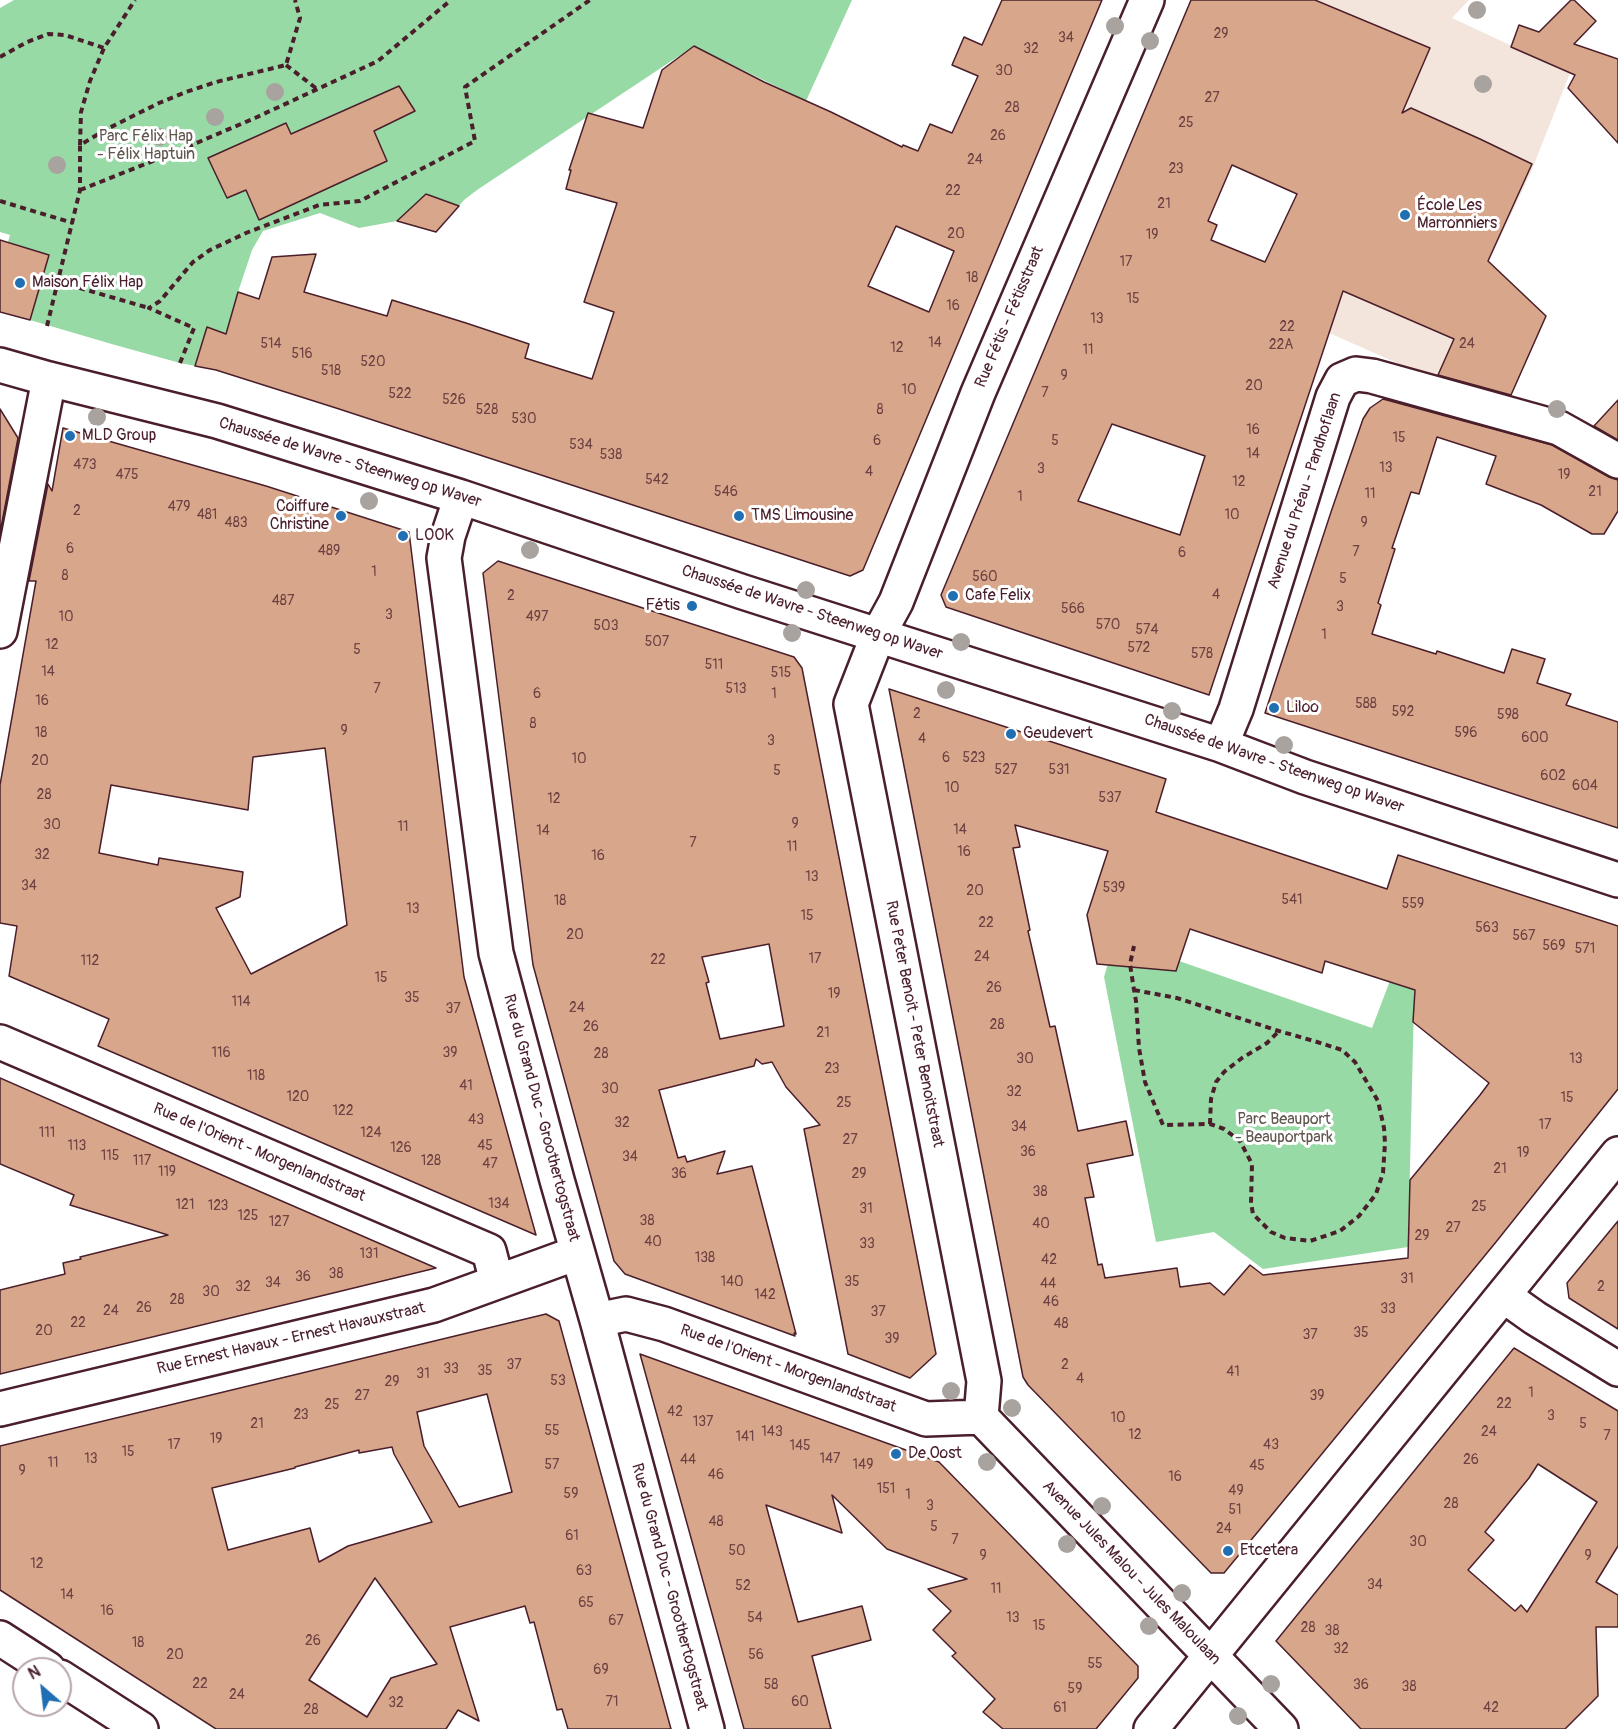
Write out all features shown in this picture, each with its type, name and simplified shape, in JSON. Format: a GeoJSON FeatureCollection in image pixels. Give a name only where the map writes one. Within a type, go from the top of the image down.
{"type":"FeatureCollection","features":[{"type":"Feature","properties":{"kind":"street","name":"Rue Fétis - Fétisstraat"},"geometry":{"type":"LineString","coordinates":[[878,635],[896,602],[978,393],[1147,0]]}},
{"type":"Feature","properties":{"kind":"street","name":"Chaussée de Wavre - Steenweg op Waver"},"geometry":{"type":"LineString","coordinates":[[0,365],[217,421],[461,497],[743,592],[1221,745],[1305,777],[1618,880]]}},
{"type":"Feature","properties":{"kind":"street","name":"Avenue du Préau - Pandhoflaan"},"geometry":{"type":"LineString","coordinates":[[1221,745],[1236,709],[1333,397],[1342,380],[1356,374],[1372,376],[1558,428],[1618,461]]}},
{"type":"Feature","properties":{"kind":"street"},"geometry":{"type":"LineString","coordinates":[[0,631],[49,379]]}},
{"type":"Feature","properties":{"kind":"street","name":"Rue du Grand Duc - Groothertogstraat"},"geometry":{"type":"LineString","coordinates":[[461,497],[448,536],[444,558],[496,953],[707,1729]]}},
{"type":"Feature","properties":{"kind":"street","name":"Rue Peter Benoit - Peter Benoitstraat"},"geometry":{"type":"LineString","coordinates":[[878,635],[851,704],[984,1381],[981,1417]]}},
{"type":"Feature","properties":{"kind":"street","name":"Rue de l'Orient - Morgenlandstraat"},"geometry":{"type":"LineString","coordinates":[[0,1042],[489,1251],[497,1282]]}},
{"type":"Feature","properties":{"kind":"street"},"geometry":{"type":"LineString","coordinates":[[1151,1729],[1618,1154]]}},
{"type":"Feature","properties":{"kind":"street","name":"Rue Ernest Havaux - Ernest Havauxstraat"},"geometry":{"type":"LineString","coordinates":[[0,1409],[434,1305],[578,1253]]}},
{"type":"Feature","properties":{"kind":"street"},"geometry":{"type":"LineString","coordinates":[[1504,1296],[1535,1318],[1618,1368]]}},
{"type":"Feature","properties":{"kind":"street","name":"Rue de l'Orient - Morgenlandstraat"},"geometry":{"type":"LineString","coordinates":[[597,1320],[626,1314],[664,1324],[926,1419],[981,1417]]}},
{"type":"Feature","properties":{"kind":"street","name":"Avenue Jules Malou - Jules Maloulaan"},"geometry":{"type":"LineString","coordinates":[[981,1417],[1281,1729]]}},
{"type":"Feature","properties":{"kind":"street"},"geometry":{"type":"LineString","coordinates":[[0,1638],[29,1657]]}},
{"type":"Feature","properties":{"kind":"street"},"geometry":{"type":"LineString","coordinates":[[72,1685],[141,1729]]}},
{"type":"Feature","properties":{"kind":"path"},"geometry":{"type":"LineString","coordinates":[[47,326],[80,190],[81,111],[90,81],[104,48],[135,0]]}},
{"type":"Feature","properties":{"kind":"path"},"geometry":{"type":"LineString","coordinates":[[286,65],[300,18],[295,0]]}},
{"type":"Feature","properties":{"kind":"path"},"geometry":{"type":"LineString","coordinates":[[80,190],[194,145],[378,61],[451,0]]}},
{"type":"Feature","properties":{"kind":"path"},"geometry":{"type":"LineString","coordinates":[[148,308],[160,301],[193,262],[210,250],[246,233],[319,205],[360,201],[475,141],[465,87],[590,0]]}},
{"type":"Feature","properties":{"kind":"path"},"geometry":{"type":"LineString","coordinates":[[0,57],[27,42],[48,34],[65,35],[104,48]]}},
{"type":"Feature","properties":{"kind":"path"},"geometry":{"type":"LineString","coordinates":[[80,145],[107,129],[186,92],[216,82],[286,65]]}},
{"type":"Feature","properties":{"kind":"path"},"geometry":{"type":"LineString","coordinates":[[286,65],[317,89]]}},
{"type":"Feature","properties":{"kind":"path"},"geometry":{"type":"LineString","coordinates":[[0,201],[73,223]]}},
{"type":"Feature","properties":{"kind":"path"},"geometry":{"type":"LineString","coordinates":[[59,282],[148,308],[194,328],[180,363]]}},
{"type":"Feature","properties":{"kind":"path"},"geometry":{"type":"LineString","coordinates":[[1134,946],[1130,964],[1144,1082],[1163,1125],[1210,1124],[1224,1129],[1240,1141],[1252,1164],[1253,1214],[1271,1232],[1285,1238],[1310,1241],[1340,1231],[1359,1216],[1376,1194],[1383,1173],[1384,1128],[1378,1101],[1355,1062],[1342,1050],[1177,998],[1134,990]]}},
{"type":"Feature","properties":{"kind":"path"},"geometry":{"type":"LineString","coordinates":[[1210,1124],[1211,1099],[1216,1082],[1224,1072],[1267,1043],[1279,1031]]}},
{"type":"Feature","properties":{"kind":"shaded area","name":"École Les Marronniers"},"geometry":{"type":"Polygon","coordinates":[[[1191,0],[1469,0],[1452,18],[1570,73],[1531,172],[1489,261],[1547,316],[1510,398],[1440,382],[1329,333],[1337,128],[1167,56],[1191,0]]]}},
{"type":"Feature","properties":{"kind":"green space","name":"Parc Félix Hap - Félix Haptuin"},"geometry":{"type":"Polygon","coordinates":[[[14,0],[852,0],[806,101],[694,46],[477,190],[459,206],[427,193],[397,221],[359,228],[320,213],[263,231],[252,250],[216,370],[180,363],[30,320],[49,255],[8,242],[10,235],[0,232],[0,8],[14,0]]]}},
{"type":"Feature","properties":{"kind":"green space","name":"Parc Beauport - Beauportpark"},"geometry":{"type":"Polygon","coordinates":[[[1113,946],[1179,961],[1372,1028],[1399,957],[1415,964],[1408,1247],[1263,1269],[1214,1232],[1156,1242],[1104,977],[1113,946]]]}},
{"type":"Feature","properties":{"kind":"building"},"geometry":{"type":"Polygon","coordinates":[[[1002,0],[1102,0],[863,570],[850,576],[336,408],[216,370],[195,366],[207,327],[226,334],[238,292],[259,299],[272,257],[316,254],[304,292],[387,316],[392,300],[529,344],[525,358],[592,379],[614,312],[584,302],[617,203],[566,189],[571,170],[569,170],[588,113],[643,128],[662,70],[694,46],[764,82],[902,147],[903,145],[918,151],[930,124],[952,133],[978,76],[952,65],[964,37],[982,45],[1002,0]],[[896,226],[868,286],[929,312],[954,251],[896,226]]]}},
{"type":"Feature","properties":{"kind":"building"},"geometry":{"type":"Polygon","coordinates":[[[1191,0],[1315,0],[1430,48],[1402,113],[1411,108],[1532,164],[1488,261],[1546,316],[1511,395],[1438,375],[1454,339],[1343,291],[1209,695],[946,607],[941,595],[1191,0]],[[1232,165],[1208,221],[1217,225],[1211,240],[1265,262],[1297,194],[1232,165]],[[1112,424],[1078,501],[1180,535],[1205,456],[1112,424]]]}},
{"type":"Feature","properties":{"kind":"building"},"geometry":{"type":"Polygon","coordinates":[[[1571,0],[1574,0],[1596,21],[1574,44],[1618,59],[1618,143],[1568,88],[1575,75],[1511,47],[1519,25],[1539,32],[1571,0]]]}},
{"type":"Feature","properties":{"kind":"building"},"geometry":{"type":"Polygon","coordinates":[[[399,86],[415,111],[374,131],[387,161],[259,220],[246,190],[227,198],[208,158],[286,123],[291,134],[399,86]]]}},
{"type":"Feature","properties":{"kind":"building"},"geometry":{"type":"Polygon","coordinates":[[[426,194],[459,206],[436,232],[397,221],[426,194]]]}},
{"type":"Feature","properties":{"kind":"building","name":"Maison Félix Hap"},"geometry":{"type":"Polygon","coordinates":[[[0,240],[49,255],[30,320],[0,312],[0,240]]]}},
{"type":"Feature","properties":{"kind":"building"},"geometry":{"type":"Polygon","coordinates":[[[1383,399],[1552,445],[1618,480],[1618,511],[1604,534],[1592,534],[1541,505],[1486,484],[1496,456],[1437,437],[1419,494],[1411,492],[1392,548],[1395,549],[1378,603],[1381,605],[1372,634],[1436,654],[1437,651],[1504,673],[1512,649],[1545,659],[1537,683],[1571,694],[1566,705],[1618,722],[1618,828],[1265,713],[1363,419],[1370,408],[1383,399]]]}},
{"type":"Feature","properties":{"kind":"building"},"geometry":{"type":"Polygon","coordinates":[[[1618,400],[1618,440],[1594,426],[1618,400]]]}},
{"type":"Feature","properties":{"kind":"building"},"geometry":{"type":"Polygon","coordinates":[[[0,409],[18,438],[0,533],[0,409]]]}},
{"type":"Feature","properties":{"kind":"building"},"geometry":{"type":"Polygon","coordinates":[[[63,428],[266,486],[409,532],[464,977],[536,1235],[98,1046],[109,1019],[9,976],[17,926],[0,923],[0,785],[36,581],[29,581],[48,484],[52,491],[63,428]],[[325,748],[253,757],[248,810],[111,785],[99,853],[158,865],[159,858],[243,872],[240,897],[216,908],[251,974],[347,925],[325,748]]]}},
{"type":"Feature","properties":{"kind":"building"},"geometry":{"type":"Polygon","coordinates":[[[498,561],[794,657],[802,668],[936,1354],[910,1378],[848,1354],[804,1129],[820,1125],[786,1087],[772,1062],[762,1064],[756,1059],[754,1066],[659,1090],[678,1158],[685,1156],[687,1162],[725,1151],[717,1174],[752,1166],[795,1336],[625,1274],[614,1261],[533,965],[483,573],[498,561]],[[769,944],[702,957],[720,1039],[784,1026],[769,944]]]}},
{"type":"Feature","properties":{"kind":"building"},"geometry":{"type":"Polygon","coordinates":[[[889,689],[1166,779],[1156,812],[1387,889],[1398,855],[1618,926],[1618,1089],[1496,1242],[1224,1573],[1211,1573],[1028,1385],[1023,1377],[889,689]],[[1015,825],[1020,847],[1013,848],[1030,930],[1028,931],[1050,1027],[1055,1026],[1078,1131],[1126,1121],[1133,1155],[1087,1164],[1094,1197],[1085,1198],[1098,1265],[1102,1264],[1105,1278],[1177,1268],[1180,1287],[1210,1283],[1224,1295],[1250,1265],[1263,1275],[1408,1258],[1410,1180],[1489,1083],[1413,1022],[1415,990],[1325,961],[1322,973],[1190,929],[1176,971],[1097,964],[1087,915],[1108,851],[1015,825]]]}},
{"type":"Feature","properties":{"kind":"building"},"geometry":{"type":"Polygon","coordinates":[[[0,1078],[436,1268],[0,1374],[0,1290],[65,1274],[63,1263],[81,1259],[80,1257],[168,1235],[70,1205],[74,1195],[0,1164],[0,1078]]]}},
{"type":"Feature","properties":{"kind":"building"},"geometry":{"type":"Polygon","coordinates":[[[1618,1221],[1618,1329],[1569,1298],[1567,1283],[1618,1221]]]}},
{"type":"Feature","properties":{"kind":"building"},"geometry":{"type":"Polygon","coordinates":[[[546,1314],[559,1321],[671,1729],[568,1729],[562,1709],[557,1710],[534,1622],[530,1623],[525,1606],[450,1627],[479,1721],[458,1710],[446,1729],[216,1729],[0,1590],[0,1446],[546,1314]],[[487,1394],[417,1412],[424,1446],[459,1507],[512,1492],[487,1394]],[[392,1447],[359,1453],[359,1450],[212,1488],[228,1550],[310,1528],[319,1562],[348,1546],[432,1522],[392,1447]],[[375,1578],[309,1680],[367,1717],[391,1678],[437,1664],[375,1578]]]}},
{"type":"Feature","properties":{"kind":"building"},"geometry":{"type":"Polygon","coordinates":[[[1514,1348],[1618,1411],[1618,1546],[1596,1582],[1618,1595],[1618,1627],[1596,1627],[1598,1696],[1565,1729],[1361,1729],[1276,1641],[1514,1348]],[[1538,1464],[1485,1532],[1494,1540],[1468,1570],[1515,1611],[1521,1605],[1527,1612],[1597,1502],[1538,1464]]]}},
{"type":"Feature","properties":{"kind":"building"},"geometry":{"type":"Polygon","coordinates":[[[640,1354],[939,1462],[1138,1666],[1138,1678],[1096,1729],[1003,1729],[983,1712],[995,1699],[952,1656],[956,1653],[933,1630],[951,1611],[928,1589],[967,1579],[887,1549],[832,1495],[842,1533],[766,1505],[798,1622],[862,1606],[871,1640],[812,1656],[831,1729],[744,1729],[640,1354]]]}},
{"type":"Feature","properties":{"kind":"place","name":"École Les Marronniers"},"geometry":{"type":"Point","coordinates":[1405,215]}},
{"type":"Feature","properties":{"kind":"place","name":"Maison Félix Hap"},"geometry":{"type":"Point","coordinates":[20,283]}},
{"type":"Feature","properties":{"kind":"place","name":"MLD Group"},"geometry":{"type":"Point","coordinates":[70,436]}},
{"type":"Feature","properties":{"kind":"place","name":"Coiffure Christine"},"geometry":{"type":"Point","coordinates":[341,516]}},
{"type":"Feature","properties":{"kind":"place","name":"TMS Limousine"},"geometry":{"type":"Point","coordinates":[739,516]}},
{"type":"Feature","properties":{"kind":"place","name":"LOOK"},"geometry":{"type":"Point","coordinates":[403,536]}},
{"type":"Feature","properties":{"kind":"place","name":"Cafe Felix"},"geometry":{"type":"Point","coordinates":[953,596]}},
{"type":"Feature","properties":{"kind":"place","name":"Fétis"},"geometry":{"type":"Point","coordinates":[692,606]}},
{"type":"Feature","properties":{"kind":"place","name":"Liloo"},"geometry":{"type":"Point","coordinates":[1274,708]}},
{"type":"Feature","properties":{"kind":"place","name":"Geudevert"},"geometry":{"type":"Point","coordinates":[1011,734]}},
{"type":"Feature","properties":{"kind":"place","name":"De Oost"},"geometry":{"type":"Point","coordinates":[896,1454]}},
{"type":"Feature","properties":{"kind":"place","name":"Etcetera"},"geometry":{"type":"Point","coordinates":[1228,1551]}}]}
